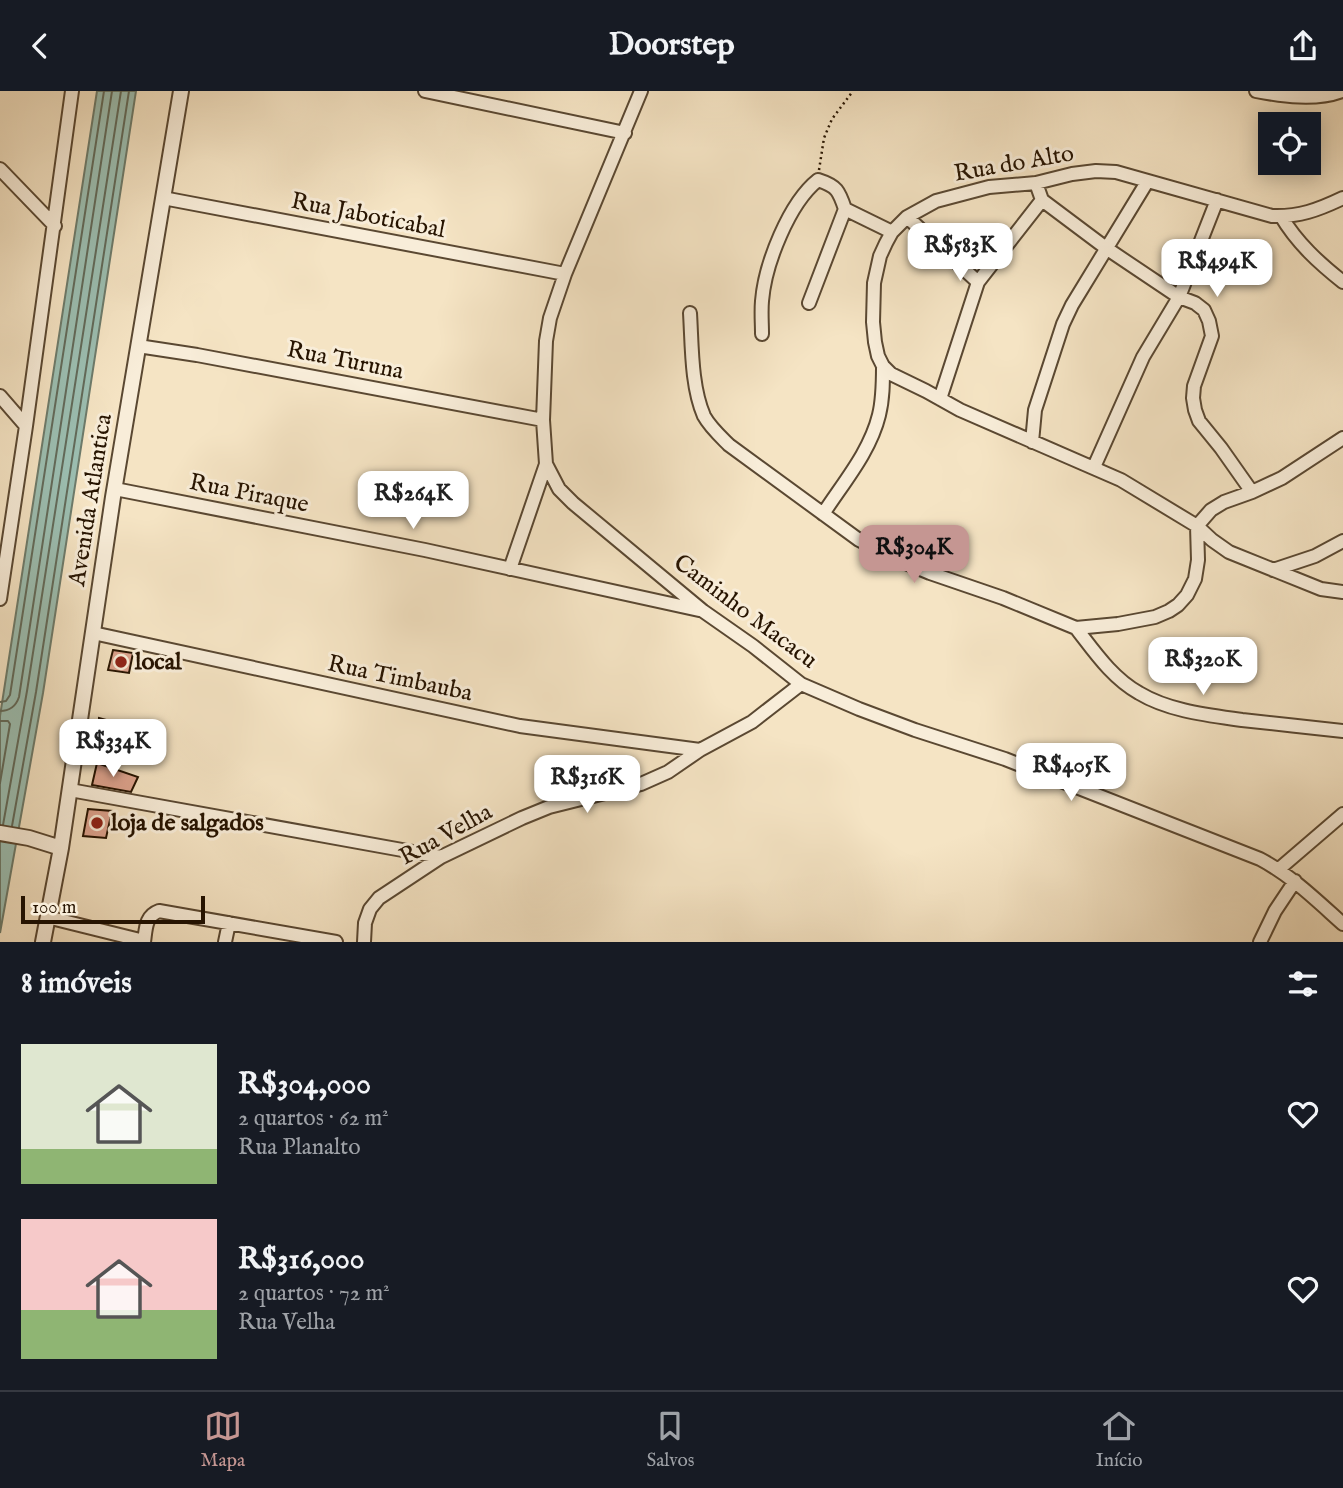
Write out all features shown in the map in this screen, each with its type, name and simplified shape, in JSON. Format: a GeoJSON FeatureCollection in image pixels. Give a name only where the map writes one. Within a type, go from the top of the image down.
{"type":"FeatureCollection","features":[{"type":"Feature","properties":{"kind":"street"},"geometry":{"type":"LineString","coordinates":[[0,599],[55,226],[72,91]]}},
{"type":"Feature","properties":{"kind":"street","name":"Avenida Atlantica"},"geometry":{"type":"LineString","coordinates":[[43,942],[61,848],[114,489],[181,91]]}},
{"type":"Feature","properties":{"kind":"street"},"geometry":{"type":"LineString","coordinates":[[425,91],[625,133]]}},
{"type":"Feature","properties":{"kind":"street","name":"Caminho Macacu"},"geometry":{"type":"LineString","coordinates":[[641,91],[565,274],[550,319],[546,341],[543,420],[546,464],[559,489],[703,611],[801,684],[859,709],[1005,759],[1260,859],[1295,881],[1343,924]]}},
{"type":"Feature","properties":{"kind":"street"},"geometry":{"type":"LineString","coordinates":[[1256,91],[1307,97],[1342,91]]}},
{"type":"Feature","properties":{"kind":"street"},"geometry":{"type":"LineString","coordinates":[[0,169],[55,226]]}},
{"type":"Feature","properties":{"kind":"street","name":"Rua do Alto"},"geometry":{"type":"LineString","coordinates":[[823,514],[865,450],[880,414],[883,366],[875,342],[874,283],[880,256],[892,232],[907,216],[936,201],[960,193],[989,187],[1036,183],[1096,171],[1116,172],[1272,216],[1292,216],[1320,209],[1343,198]]}},
{"type":"Feature","properties":{"kind":"street"},"geometry":{"type":"LineString","coordinates":[[762,334],[761,302],[764,282],[777,240],[808,188],[818,180],[831,184],[839,192],[845,209],[809,303]]}},
{"type":"Feature","properties":{"kind":"street"},"geometry":{"type":"LineString","coordinates":[[1032,442],[1035,410],[1063,324],[1147,182]]}},
{"type":"Feature","properties":{"kind":"street"},"geometry":{"type":"LineString","coordinates":[[1036,183],[1042,200],[1179,297],[1204,310],[1212,336],[1194,386],[1193,398],[1199,421],[1252,492]]}},
{"type":"Feature","properties":{"kind":"street","name":"Rua Jaboticabal"},"geometry":{"type":"LineString","coordinates":[[163,198],[565,274]]}},
{"type":"Feature","properties":{"kind":"street"},"geometry":{"type":"LineString","coordinates":[[940,399],[978,282],[1042,200]]}},
{"type":"Feature","properties":{"kind":"street"},"geometry":{"type":"LineString","coordinates":[[1094,467],[1143,357],[1179,297],[1217,200]]}},
{"type":"Feature","properties":{"kind":"street"},"geometry":{"type":"LineString","coordinates":[[845,209],[892,232]]}},
{"type":"Feature","properties":{"kind":"street"},"geometry":{"type":"LineString","coordinates":[[907,216],[978,282]]}},
{"type":"Feature","properties":{"kind":"street"},"geometry":{"type":"LineString","coordinates":[[1281,216],[1298,242],[1343,282]]}},
{"type":"Feature","properties":{"kind":"street"},"geometry":{"type":"LineString","coordinates":[[690,313],[698,397],[713,429],[729,445],[859,540],[930,573],[1003,598],[1076,628],[1155,617],[1178,605],[1195,579],[1198,560],[1197,526],[1211,510],[1282,478],[1343,438]]}},
{"type":"Feature","properties":{"kind":"street","name":"Rua Turuna"},"geometry":{"type":"LineString","coordinates":[[138,346],[543,420]]}},
{"type":"Feature","properties":{"kind":"street"},"geometry":{"type":"LineString","coordinates":[[883,366],[891,374],[960,410],[1121,480],[1197,526],[1229,552],[1321,589],[1343,592]]}},
{"type":"Feature","properties":{"kind":"street"},"geometry":{"type":"LineString","coordinates":[[0,397],[26,426]]}},
{"type":"Feature","properties":{"kind":"street"},"geometry":{"type":"LineString","coordinates":[[510,569],[546,464]]}},
{"type":"Feature","properties":{"kind":"street","name":"Rua Piraque"},"geometry":{"type":"LineString","coordinates":[[114,489],[425,550],[703,611]]}},
{"type":"Feature","properties":{"kind":"street"},"geometry":{"type":"LineString","coordinates":[[1273,570],[1315,556],[1343,541]]}},
{"type":"Feature","properties":{"kind":"street"},"geometry":{"type":"LineString","coordinates":[[1076,628],[1103,663],[1123,682],[1139,693],[1170,706],[1207,715],[1343,731]]}},
{"type":"Feature","properties":{"kind":"street","name":"Rua Timbauba"},"geometry":{"type":"LineString","coordinates":[[93,633],[520,726],[700,750]]}},
{"type":"Feature","properties":{"kind":"street","name":"Rua Velha"},"geometry":{"type":"LineString","coordinates":[[364,942],[365,923],[370,909],[379,898],[441,857],[549,807],[642,784],[668,772],[700,750],[752,722],[801,684]]}},
{"type":"Feature","properties":{"kind":"street"},"geometry":{"type":"LineString","coordinates":[[70,790],[441,857]]}},
{"type":"Feature","properties":{"kind":"street"},"geometry":{"type":"LineString","coordinates":[[1279,869],[1343,814]]}},
{"type":"Feature","properties":{"kind":"street"},"geometry":{"type":"LineString","coordinates":[[0,833],[61,848]]}},
{"type":"Feature","properties":{"kind":"street"},"geometry":{"type":"LineString","coordinates":[[1260,942],[1275,911],[1295,881]]}},
{"type":"Feature","properties":{"kind":"street"},"geometry":{"type":"LineString","coordinates":[[47,917],[144,941],[148,920],[152,913],[159,911],[304,939],[337,942]]}},
{"type":"Feature","properties":{"kind":"street"},"geometry":{"type":"LineString","coordinates":[[225,942],[229,923]]}},
{"type":"Feature","properties":{"kind":"path"},"geometry":{"type":"LineString","coordinates":[[818,180],[824,138],[832,119],[853,91]]}},
{"type":"Feature","properties":{"kind":"water"},"geometry":{"type":"Polygon","coordinates":[[[97,91],[136,91],[43,693],[0,933],[0,716],[97,91]]]}},
{"type":"Feature","properties":{"kind":"building","name":"local"},"geometry":{"type":"Polygon","coordinates":[[[113,650],[133,653],[129,673],[108,670],[113,650]]]}},
{"type":"Feature","properties":{"kind":"building"},"geometry":{"type":"Polygon","coordinates":[[[99,718],[117,723],[115,737],[99,732],[99,718]]]}},
{"type":"Feature","properties":{"kind":"building"},"geometry":{"type":"Polygon","coordinates":[[[97,763],[138,777],[131,792],[92,785],[97,763]]]}},
{"type":"Feature","properties":{"kind":"building","name":"loja de salgados"},"geometry":{"type":"Polygon","coordinates":[[[88,809],[112,811],[106,838],[83,836],[88,809]]]}},
{"type":"Feature","properties":{"kind":"place","name":"local"},"geometry":{"type":"Point","coordinates":[121,662]}},
{"type":"Feature","properties":{"kind":"place","name":"loja de salgados"},"geometry":{"type":"Point","coordinates":[97,823]}}]}
